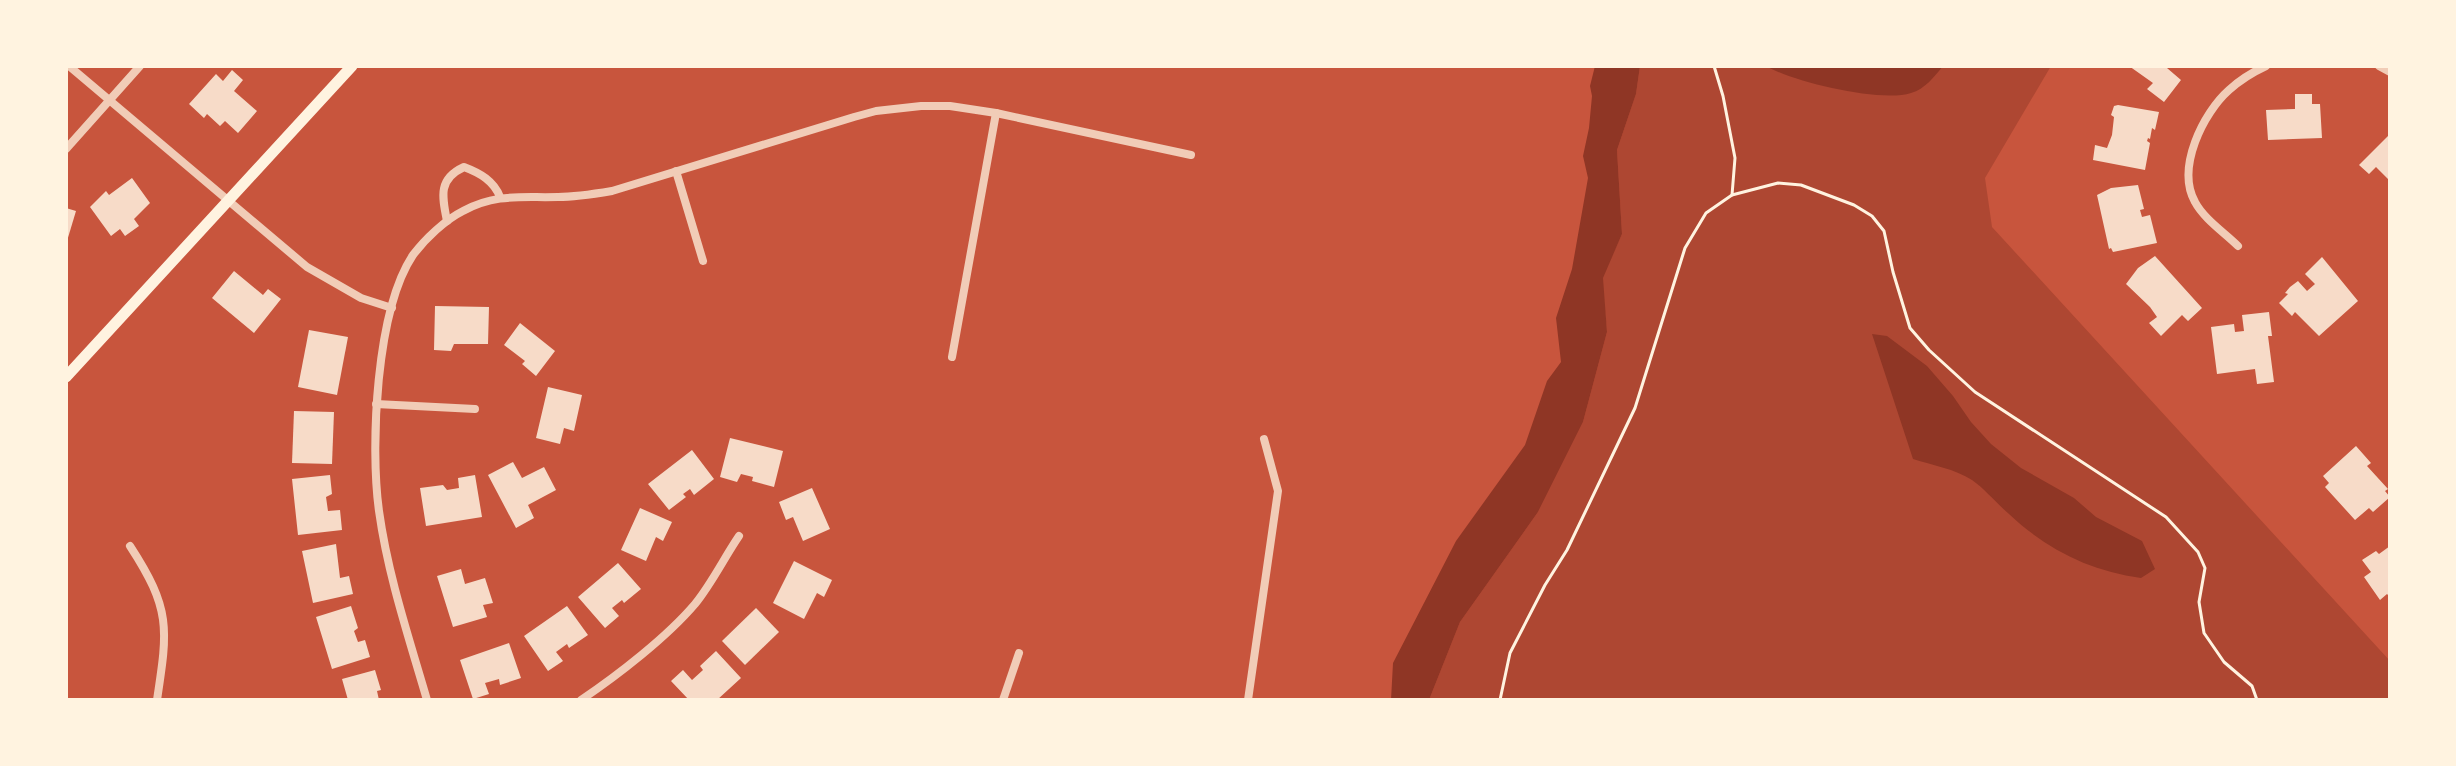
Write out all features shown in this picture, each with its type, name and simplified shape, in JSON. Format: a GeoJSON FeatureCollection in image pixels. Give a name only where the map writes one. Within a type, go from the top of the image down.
{"type":"FeatureCollection","features":[{"type":"Feature","properties":{"kind":"main road"},"geometry":{"type":"LineString","coordinates":[[66,377],[352,66]]}},
{"type":"Feature","properties":{"kind":"street"},"geometry":{"type":"LineString","coordinates":[[69,66],[307,267],[361,298],[392,308]]}},
{"type":"Feature","properties":{"kind":"street"},"geometry":{"type":"LineString","coordinates":[[66,149],[140,66]]}},
{"type":"Feature","properties":{"kind":"street"},"geometry":{"type":"LineString","coordinates":[[2238,246],[2195,202],[2189,183],[2191,160],[2198,136],[2228,91],[2266,66]]}},
{"type":"Feature","properties":{"kind":"street"},"geometry":{"type":"LineString","coordinates":[[2379,66],[2390,72]]}},
{"type":"Feature","properties":{"kind":"street"},"geometry":{"type":"LineString","coordinates":[[427,700],[391,574],[379,512],[374,450],[376,404],[392,308],[413,255],[447,221],[464,210],[500,197],[590,195],[876,111],[950,106],[1191,155]]}},
{"type":"Feature","properties":{"kind":"street"},"geometry":{"type":"LineString","coordinates":[[952,357],[996,113]]}},
{"type":"Feature","properties":{"kind":"street"},"geometry":{"type":"LineString","coordinates":[[447,221],[444,186],[451,173],[464,167],[485,177],[496,187],[500,197]]}},
{"type":"Feature","properties":{"kind":"street"},"geometry":{"type":"LineString","coordinates":[[676,171],[703,261]]}},
{"type":"Feature","properties":{"kind":"street"},"geometry":{"type":"LineString","coordinates":[[376,404],[475,409]]}},
{"type":"Feature","properties":{"kind":"street"},"geometry":{"type":"LineString","coordinates":[[1248,700],[1278,491],[1264,439]]}},
{"type":"Feature","properties":{"kind":"street"},"geometry":{"type":"LineString","coordinates":[[581,700],[684,615],[697,601],[739,536]]}},
{"type":"Feature","properties":{"kind":"street"},"geometry":{"type":"LineString","coordinates":[[130,546],[157,591],[162,609],[165,647],[157,700]]}},
{"type":"Feature","properties":{"kind":"street"},"geometry":{"type":"LineString","coordinates":[[1003,700],[1019,653]]}},
{"type":"Feature","properties":{"kind":"path"},"geometry":{"type":"LineString","coordinates":[[1714,66],[1735,158],[1732,195]]}},
{"type":"Feature","properties":{"kind":"path"},"geometry":{"type":"LineString","coordinates":[[1500,700],[1510,653],[1567,550],[1635,408],[1685,248],[1706,213],[1732,195],[1778,183],[1801,185],[1854,205],[1872,216],[1884,231],[1910,328],[1929,350],[1975,392],[2166,517],[2198,552],[2205,568],[2199,602],[2204,633],[2224,662],[2252,686],[2257,700]]}},
{"type":"Feature","properties":{"kind":"shaded area"},"geometry":{"type":"Polygon","coordinates":[[[1595,66],[1640,66],[1636,94],[1617,150],[1622,234],[1603,278],[1607,332],[1583,422],[1538,512],[1460,622],[1429,700],[1391,700],[1393,663],[1456,541],[1525,445],[1547,381],[1561,362],[1556,318],[1572,269],[1588,178],[1583,156],[1595,66]]]}},
{"type":"Feature","properties":{"kind":"shaded area"},"geometry":{"type":"Polygon","coordinates":[[[1640,66],[2051,66],[1985,178],[1992,227],[2390,661],[2390,700],[1429,700],[1460,622],[1538,512],[1583,422],[1607,332],[1602,278],[1622,234],[1617,150],[1636,94],[1640,66]]]}},
{"type":"Feature","properties":{"kind":"shaded area"},"geometry":{"type":"Polygon","coordinates":[[[1766,66],[1943,66],[1921,89],[1897,95],[1879,95],[1837,89],[1766,66]]]}},
{"type":"Feature","properties":{"kind":"shaded area"},"geometry":{"type":"Polygon","coordinates":[[[1872,334],[1887,336],[1927,366],[1991,444],[2021,468],[2074,498],[2096,517],[2142,541],[2155,569],[2141,578],[2087,564],[2038,538],[1972,480],[1913,459],[1872,334]]]}},
{"type":"Feature","properties":{"kind":"building"},"geometry":{"type":"Polygon","coordinates":[[[2129,66],[2168,66],[2181,80],[2164,102],[2147,89],[2153,83],[2129,66]]]}},
{"type":"Feature","properties":{"kind":"building"},"geometry":{"type":"Polygon","coordinates":[[[232,70],[243,80],[234,91],[257,111],[238,133],[225,121],[220,126],[207,114],[204,118],[189,104],[216,74],[223,81],[232,70]]]}},
{"type":"Feature","properties":{"kind":"building"},"geometry":{"type":"Polygon","coordinates":[[[2295,94],[2312,94],[2312,104],[2320,104],[2322,138],[2268,140],[2266,110],[2295,109],[2295,94]]]}},
{"type":"Feature","properties":{"kind":"building"},"geometry":{"type":"Polygon","coordinates":[[[2114,106],[2159,112],[2155,130],[2152,128],[2147,141],[2150,143],[2145,170],[2093,160],[2095,145],[2107,148],[2112,135],[2114,117],[2111,115],[2114,106]]]}},
{"type":"Feature","properties":{"kind":"building"},"geometry":{"type":"Polygon","coordinates":[[[2390,134],[2390,181],[2376,167],[2369,174],[2359,165],[2390,134]]]}},
{"type":"Feature","properties":{"kind":"building"},"geometry":{"type":"Polygon","coordinates":[[[132,178],[150,203],[134,219],[139,226],[125,236],[120,229],[111,236],[90,207],[106,191],[109,195],[132,178]]]}},
{"type":"Feature","properties":{"kind":"building"},"geometry":{"type":"Polygon","coordinates":[[[2138,185],[2144,209],[2140,210],[2142,217],[2150,215],[2157,243],[2113,252],[2109,249],[2097,195],[2111,188],[2138,185]]]}},
{"type":"Feature","properties":{"kind":"building"},"geometry":{"type":"Polygon","coordinates":[[[66,208],[76,211],[67,241],[66,241],[66,208]]]}},
{"type":"Feature","properties":{"kind":"building"},"geometry":{"type":"Polygon","coordinates":[[[2155,256],[2202,308],[2188,321],[2182,315],[2161,336],[2149,323],[2157,317],[2126,284],[2138,268],[2155,256]]]}},
{"type":"Feature","properties":{"kind":"building"},"geometry":{"type":"Polygon","coordinates":[[[2322,257],[2358,301],[2319,336],[2295,312],[2292,316],[2279,303],[2298,281],[2307,291],[2315,284],[2305,274],[2322,257]]]}},
{"type":"Feature","properties":{"kind":"building"},"geometry":{"type":"Polygon","coordinates":[[[234,271],[263,295],[268,289],[281,299],[254,333],[212,298],[234,271]]]}},
{"type":"Feature","properties":{"kind":"building"},"geometry":{"type":"Polygon","coordinates":[[[435,306],[489,307],[488,344],[454,344],[451,351],[434,350],[435,306]]]}},
{"type":"Feature","properties":{"kind":"building"},"geometry":{"type":"Polygon","coordinates":[[[2269,312],[2272,336],[2268,336],[2274,382],[2257,384],[2255,369],[2217,374],[2211,327],[2234,324],[2235,332],[2244,331],[2242,315],[2269,312]]]}},
{"type":"Feature","properties":{"kind":"building"},"geometry":{"type":"Polygon","coordinates":[[[520,323],[555,351],[536,376],[522,364],[525,361],[504,345],[520,323]]]}},
{"type":"Feature","properties":{"kind":"building"},"geometry":{"type":"Polygon","coordinates":[[[309,330],[348,337],[337,395],[298,387],[309,330]]]}},
{"type":"Feature","properties":{"kind":"building"},"geometry":{"type":"Polygon","coordinates":[[[548,387],[582,395],[574,431],[564,428],[560,444],[536,438],[548,387]]]}},
{"type":"Feature","properties":{"kind":"building"},"geometry":{"type":"Polygon","coordinates":[[[294,411],[334,412],[332,464],[292,463],[294,411]]]}},
{"type":"Feature","properties":{"kind":"building"},"geometry":{"type":"Polygon","coordinates":[[[730,438],[783,451],[774,487],[752,481],[753,477],[741,474],[737,482],[720,477],[730,438]]]}},
{"type":"Feature","properties":{"kind":"building"},"geometry":{"type":"Polygon","coordinates":[[[2356,446],[2371,463],[2367,466],[2388,489],[2385,491],[2390,497],[2373,512],[2369,508],[2355,520],[2325,487],[2329,483],[2323,476],[2356,446]]]}},
{"type":"Feature","properties":{"kind":"building"},"geometry":{"type":"Polygon","coordinates":[[[692,450],[714,479],[694,495],[690,489],[683,494],[686,497],[669,510],[648,484],[692,450]]]}},
{"type":"Feature","properties":{"kind":"building"},"geometry":{"type":"Polygon","coordinates":[[[513,462],[522,478],[544,467],[556,490],[528,505],[534,518],[516,528],[488,475],[513,462]]]}},
{"type":"Feature","properties":{"kind":"building"},"geometry":{"type":"Polygon","coordinates":[[[330,475],[332,494],[326,497],[328,511],[340,510],[342,530],[298,535],[292,479],[330,475]]]}},
{"type":"Feature","properties":{"kind":"building"},"geometry":{"type":"Polygon","coordinates":[[[475,475],[482,517],[426,526],[420,488],[443,485],[447,490],[459,488],[458,478],[475,475]]]}},
{"type":"Feature","properties":{"kind":"building"},"geometry":{"type":"Polygon","coordinates":[[[812,488],[830,529],[803,541],[793,517],[786,520],[779,502],[812,488]]]}},
{"type":"Feature","properties":{"kind":"building"},"geometry":{"type":"Polygon","coordinates":[[[640,508],[672,522],[663,541],[656,537],[646,561],[621,550],[640,508]]]}},
{"type":"Feature","properties":{"kind":"building"},"geometry":{"type":"Polygon","coordinates":[[[336,544],[340,578],[349,576],[353,594],[313,603],[302,551],[336,544]]]}},
{"type":"Feature","properties":{"kind":"building"},"geometry":{"type":"Polygon","coordinates":[[[2390,546],[2390,597],[2387,594],[2380,600],[2364,577],[2371,572],[2362,560],[2390,546]]]}},
{"type":"Feature","properties":{"kind":"building"},"geometry":{"type":"Polygon","coordinates":[[[794,561],[832,580],[824,597],[817,593],[804,619],[773,603],[794,561]]]}},
{"type":"Feature","properties":{"kind":"building"},"geometry":{"type":"Polygon","coordinates":[[[618,563],[641,589],[612,608],[619,616],[605,628],[578,597],[618,563]]]}},
{"type":"Feature","properties":{"kind":"building"},"geometry":{"type":"Polygon","coordinates":[[[461,569],[465,584],[485,578],[493,603],[483,605],[487,617],[453,627],[437,576],[461,569]]]}},
{"type":"Feature","properties":{"kind":"building"},"geometry":{"type":"Polygon","coordinates":[[[351,606],[358,628],[354,631],[358,642],[365,640],[370,657],[332,669],[316,617],[351,606]]]}},
{"type":"Feature","properties":{"kind":"building"},"geometry":{"type":"Polygon","coordinates":[[[567,606],[588,635],[569,648],[567,644],[556,652],[563,661],[548,671],[524,636],[567,606]]]}},
{"type":"Feature","properties":{"kind":"building"},"geometry":{"type":"Polygon","coordinates":[[[756,608],[779,632],[745,665],[722,641],[756,608]]]}},
{"type":"Feature","properties":{"kind":"building"},"geometry":{"type":"Polygon","coordinates":[[[509,643],[521,678],[500,685],[499,679],[485,683],[489,694],[473,699],[460,660],[509,643]]]}},
{"type":"Feature","properties":{"kind":"building"},"geometry":{"type":"Polygon","coordinates":[[[716,651],[741,678],[717,700],[689,700],[671,681],[683,670],[692,680],[703,670],[700,666],[716,651]]]}},
{"type":"Feature","properties":{"kind":"building"},"geometry":{"type":"Polygon","coordinates":[[[375,670],[381,690],[377,691],[379,700],[348,700],[342,679],[375,670]]]}}]}
